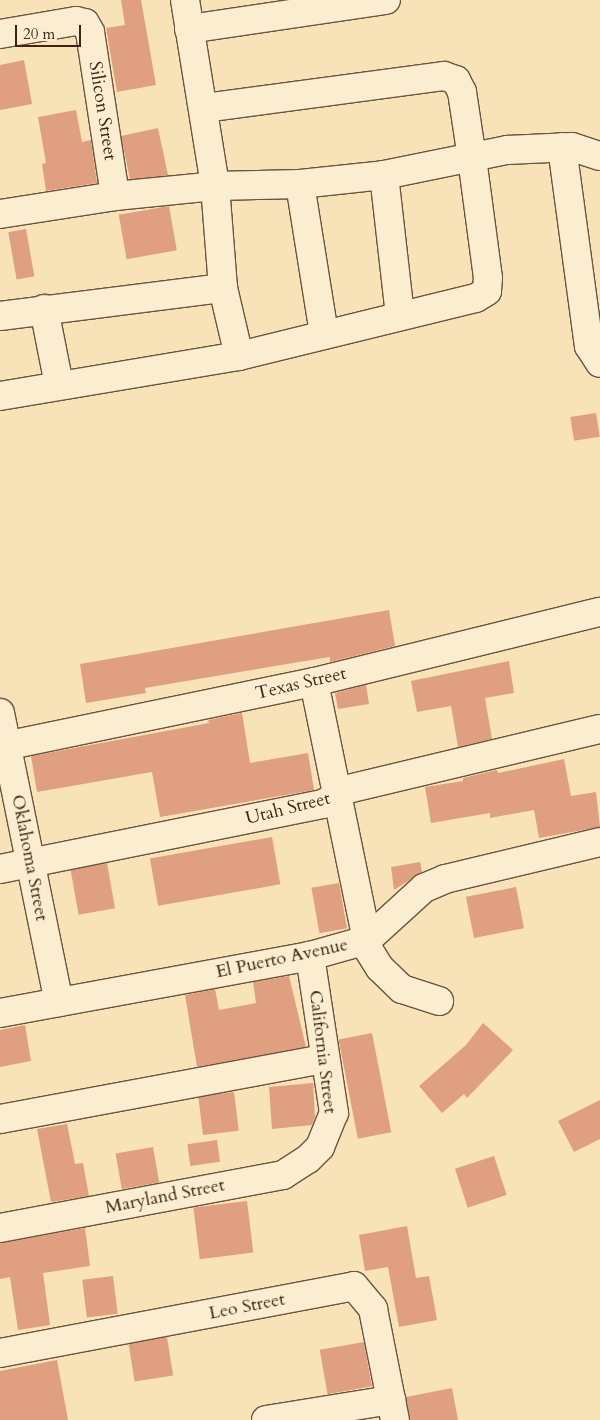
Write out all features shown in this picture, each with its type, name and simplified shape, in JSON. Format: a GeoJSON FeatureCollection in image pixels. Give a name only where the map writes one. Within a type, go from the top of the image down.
{"type":"FeatureCollection","features":[{"type":"Feature","properties":{"kind":"street"},"geometry":{"type":"LineString","coordinates":[[185,0],[204,108],[215,186],[223,288],[239,356]]}},
{"type":"Feature","properties":{"kind":"street"},"geometry":{"type":"LineString","coordinates":[[189,30],[326,5],[386,0]]}},
{"type":"Feature","properties":{"kind":"street","name":"Silicon Street"},"geometry":{"type":"LineString","coordinates":[[0,34],[76,21],[85,23],[90,32],[115,196]]}},
{"type":"Feature","properties":{"kind":"street"},"geometry":{"type":"LineString","coordinates":[[0,396],[239,356],[476,298],[487,291],[488,278],[472,158],[462,92],[456,80],[444,76],[204,108]]}},
{"type":"Feature","properties":{"kind":"street"},"geometry":{"type":"LineString","coordinates":[[0,214],[115,196],[215,186],[300,184],[384,175],[507,150],[572,146],[600,156]]}},
{"type":"Feature","properties":{"kind":"street"},"geometry":{"type":"LineString","coordinates":[[562,147],[589,346],[600,362]]}},
{"type":"Feature","properties":{"kind":"street"},"geometry":{"type":"LineString","coordinates":[[384,175],[400,316]]}},
{"type":"Feature","properties":{"kind":"street"},"geometry":{"type":"LineString","coordinates":[[300,184],[324,334]]}},
{"type":"Feature","properties":{"kind":"street"},"geometry":{"type":"LineString","coordinates":[[0,316],[223,288]]}},
{"type":"Feature","properties":{"kind":"street"},"geometry":{"type":"LineString","coordinates":[[44,309],[59,386]]}},
{"type":"Feature","properties":{"kind":"street","name":"Texas Street"},"geometry":{"type":"LineString","coordinates":[[3,746],[314,682],[600,612]]}},
{"type":"Feature","properties":{"kind":"street"},"geometry":{"type":"LineString","coordinates":[[314,682],[365,940],[380,968],[402,989],[439,1001]]}},
{"type":"Feature","properties":{"kind":"street","name":"Oklahoma Street"},"geometry":{"type":"LineString","coordinates":[[0,713],[3,746],[31,864],[59,1002]]}},
{"type":"Feature","properties":{"kind":"street","name":"Utah Street"},"geometry":{"type":"LineString","coordinates":[[0,869],[323,804],[336,798],[348,789],[600,728]]}},
{"type":"Feature","properties":{"kind":"street","name":"El Puerto Avenue"},"geometry":{"type":"LineString","coordinates":[[0,1013],[310,956],[365,940],[424,888],[445,878],[600,842]]}},
{"type":"Feature","properties":{"kind":"street","name":"California Street"},"geometry":{"type":"LineString","coordinates":[[310,956],[334,1113],[320,1147]]}},
{"type":"Feature","properties":{"kind":"street"},"geometry":{"type":"LineString","coordinates":[[0,1118],[325,1059]]}},
{"type":"Feature","properties":{"kind":"street","name":"Maryland Street"},"geometry":{"type":"LineString","coordinates":[[0,1228],[283,1175],[308,1160],[320,1147]]}},
{"type":"Feature","properties":{"kind":"street","name":"Leo Street"},"geometry":{"type":"LineString","coordinates":[[0,1353],[354,1286],[373,1309],[393,1410]]}},
{"type":"Feature","properties":{"kind":"street"},"geometry":{"type":"LineString","coordinates":[[266,1420],[393,1410]]}},
{"type":"Feature","properties":{"kind":"building"},"geometry":{"type":"Polygon","coordinates":[[[121,0],[141,0],[156,85],[117,92],[106,28],[125,25],[121,0]]]}},
{"type":"Feature","properties":{"kind":"building"},"geometry":{"type":"Polygon","coordinates":[[[24,60],[32,104],[0,110],[0,65],[24,60]]]}},
{"type":"Feature","properties":{"kind":"building"},"geometry":{"type":"Polygon","coordinates":[[[76,110],[82,142],[91,140],[97,183],[46,191],[42,164],[46,163],[38,117],[76,110]]]}},
{"type":"Feature","properties":{"kind":"building"},"geometry":{"type":"Polygon","coordinates":[[[158,128],[168,175],[131,183],[121,136],[158,128]]]}},
{"type":"Feature","properties":{"kind":"building"},"geometry":{"type":"Polygon","coordinates":[[[169,206],[177,250],[127,259],[119,215],[169,206]]]}},
{"type":"Feature","properties":{"kind":"building"},"geometry":{"type":"Polygon","coordinates":[[[26,229],[34,276],[17,279],[8,232],[26,229]]]}},
{"type":"Feature","properties":{"kind":"building"},"geometry":{"type":"Polygon","coordinates":[[[596,413],[600,437],[574,441],[570,417],[596,413]]]}},
{"type":"Feature","properties":{"kind":"building"},"geometry":{"type":"Polygon","coordinates":[[[389,610],[395,646],[330,662],[330,657],[145,688],[146,693],[86,703],[80,664],[389,610]]]}},
{"type":"Feature","properties":{"kind":"building"},"geometry":{"type":"Polygon","coordinates":[[[509,661],[514,693],[485,698],[492,739],[458,747],[451,706],[417,712],[411,681],[509,661]]]}},
{"type":"Feature","properties":{"kind":"building"},"geometry":{"type":"Polygon","coordinates":[[[366,685],[369,704],[338,709],[335,693],[366,685]]]}},
{"type":"Feature","properties":{"kind":"building"},"geometry":{"type":"Polygon","coordinates":[[[242,713],[250,763],[308,753],[314,790],[160,817],[152,772],[37,792],[31,756],[209,723],[208,720],[242,713]]]}},
{"type":"Feature","properties":{"kind":"building"},"geometry":{"type":"Polygon","coordinates":[[[564,759],[571,796],[596,792],[600,827],[539,838],[534,810],[490,818],[490,813],[431,823],[425,787],[463,781],[463,778],[497,770],[498,773],[564,759]]]}},
{"type":"Feature","properties":{"kind":"building"},"geometry":{"type":"Polygon","coordinates":[[[272,837],[280,884],[158,906],[150,859],[272,837]]]}},
{"type":"Feature","properties":{"kind":"building"},"geometry":{"type":"Polygon","coordinates":[[[420,862],[422,872],[394,890],[391,867],[420,862]]]}},
{"type":"Feature","properties":{"kind":"building"},"geometry":{"type":"Polygon","coordinates":[[[107,863],[115,908],[79,915],[71,869],[107,863]]]}},
{"type":"Feature","properties":{"kind":"building"},"geometry":{"type":"Polygon","coordinates":[[[339,883],[347,928],[319,933],[311,888],[339,883]]]}},
{"type":"Feature","properties":{"kind":"building"},"geometry":{"type":"Polygon","coordinates":[[[516,887],[524,928],[474,938],[466,897],[516,887]]]}},
{"type":"Feature","properties":{"kind":"building"},"geometry":{"type":"Polygon","coordinates":[[[289,976],[306,1047],[197,1067],[185,995],[215,989],[219,1010],[256,1003],[253,982],[289,976]]]}},
{"type":"Feature","properties":{"kind":"building"},"geometry":{"type":"Polygon","coordinates":[[[483,1023],[513,1050],[467,1098],[464,1094],[442,1113],[419,1086],[466,1045],[483,1023]]]}},
{"type":"Feature","properties":{"kind":"building"},"geometry":{"type":"Polygon","coordinates":[[[25,1025],[31,1061],[0,1067],[0,1030],[25,1025]]]}},
{"type":"Feature","properties":{"kind":"building"},"geometry":{"type":"Polygon","coordinates":[[[372,1033],[391,1132],[358,1139],[339,1039],[372,1033]]]}},
{"type":"Feature","properties":{"kind":"building"},"geometry":{"type":"Polygon","coordinates":[[[313,1083],[315,1117],[312,1125],[272,1129],[269,1087],[313,1083]]]}},
{"type":"Feature","properties":{"kind":"building"},"geometry":{"type":"Polygon","coordinates":[[[234,1092],[239,1131],[203,1135],[198,1096],[234,1092]]]}},
{"type":"Feature","properties":{"kind":"building"},"geometry":{"type":"Polygon","coordinates":[[[600,1100],[600,1139],[574,1152],[558,1121],[600,1100]]]}},
{"type":"Feature","properties":{"kind":"building"},"geometry":{"type":"Polygon","coordinates":[[[67,1124],[75,1164],[83,1163],[89,1196],[51,1202],[37,1129],[67,1124]]]}},
{"type":"Feature","properties":{"kind":"building"},"geometry":{"type":"Polygon","coordinates":[[[217,1140],[220,1162],[190,1166],[187,1144],[217,1140]]]}},
{"type":"Feature","properties":{"kind":"building"},"geometry":{"type":"Polygon","coordinates":[[[153,1147],[159,1182],[122,1189],[116,1154],[153,1147]]]}},
{"type":"Feature","properties":{"kind":"building"},"geometry":{"type":"Polygon","coordinates":[[[494,1156],[507,1195],[468,1208],[455,1169],[494,1156]]]}},
{"type":"Feature","properties":{"kind":"building"},"geometry":{"type":"Polygon","coordinates":[[[247,1201],[253,1253],[200,1259],[193,1208],[247,1201]]]}},
{"type":"Feature","properties":{"kind":"building"},"geometry":{"type":"Polygon","coordinates":[[[407,1226],[416,1278],[429,1276],[437,1320],[399,1327],[388,1267],[365,1271],[359,1235],[407,1226]]]}},
{"type":"Feature","properties":{"kind":"building"},"geometry":{"type":"Polygon","coordinates":[[[85,1228],[90,1266],[43,1273],[50,1325],[18,1330],[10,1277],[0,1279],[0,1243],[85,1228]]]}},
{"type":"Feature","properties":{"kind":"building"},"geometry":{"type":"Polygon","coordinates":[[[113,1276],[118,1314],[87,1317],[82,1280],[113,1276]]]}},
{"type":"Feature","properties":{"kind":"building"},"geometry":{"type":"Polygon","coordinates":[[[167,1337],[173,1376],[135,1382],[128,1343],[167,1337]]]}},
{"type":"Feature","properties":{"kind":"building"},"geometry":{"type":"Polygon","coordinates":[[[364,1342],[372,1386],[327,1394],[320,1350],[364,1342]]]}},
{"type":"Feature","properties":{"kind":"building"},"geometry":{"type":"Polygon","coordinates":[[[57,1360],[68,1420],[0,1420],[0,1371],[57,1360]]]}},
{"type":"Feature","properties":{"kind":"building"},"geometry":{"type":"Polygon","coordinates":[[[452,1388],[458,1420],[410,1420],[406,1397],[452,1388]]]}}]}
